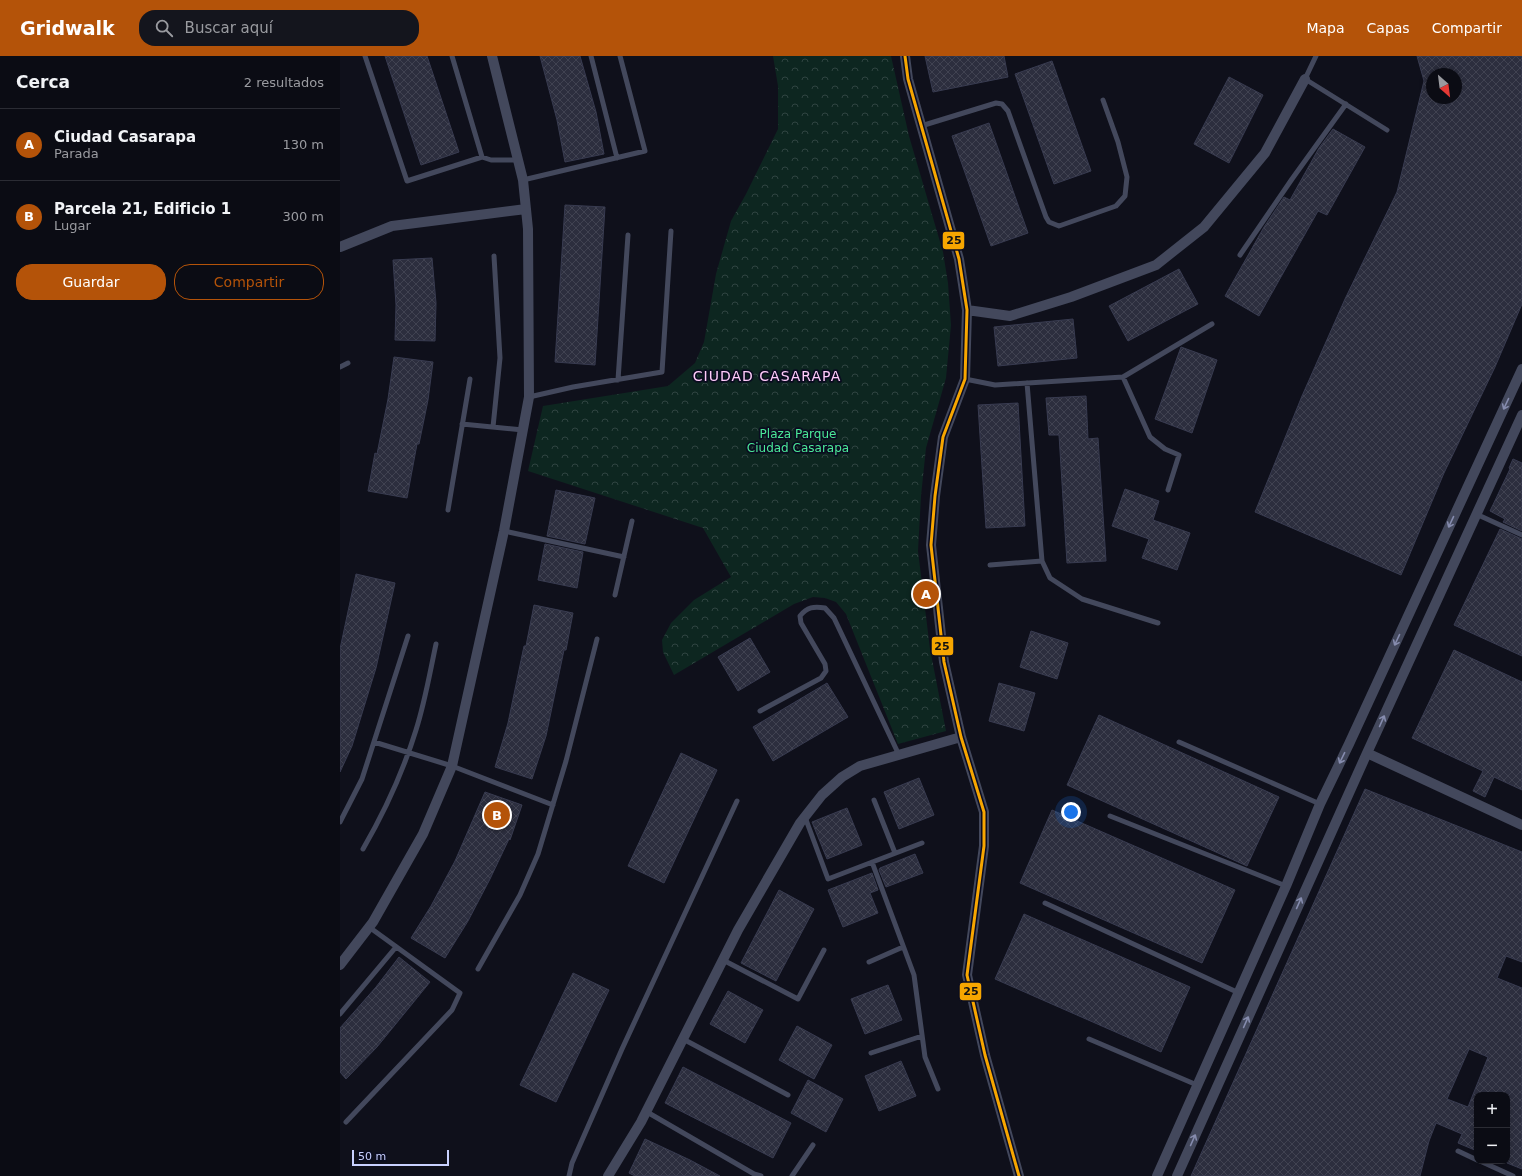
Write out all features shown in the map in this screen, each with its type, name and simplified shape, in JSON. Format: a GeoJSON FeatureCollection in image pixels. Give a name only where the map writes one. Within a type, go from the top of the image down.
{"type":"FeatureCollection","features":[{"type":"Feature","properties":{"kind":"street"},"geometry":{"type":"LineString","coordinates":[[340,965],[369,928],[423,834],[452,766],[504,531],[529,397],[528,229],[523,180],[492,56]]}},
{"type":"Feature","properties":{"kind":"street"},"geometry":{"type":"LineString","coordinates":[[905,56],[908,79],[959,259],[967,310],[965,379],[942,437],[931,545],[944,662],[961,737],[984,812],[984,846],[967,975],[984,1055],[1019,1176]]}},
{"type":"Feature","properties":{"kind":"street"},"geometry":{"type":"LineString","coordinates":[[967,310],[1010,316],[1071,297],[1156,265],[1204,227],[1265,153],[1305,79]]}},
{"type":"Feature","properties":{"kind":"street"},"geometry":{"type":"LineString","coordinates":[[340,247],[392,226],[526,209]]}},
{"type":"Feature","properties":{"kind":"street"},"geometry":{"type":"LineString","coordinates":[[1157,1176],[1286,886],[1320,804],[1522,369]]}},
{"type":"Feature","properties":{"kind":"street"},"geometry":{"type":"LineString","coordinates":[[1176,1176],[1367,753],[1522,415]]}},
{"type":"Feature","properties":{"kind":"street"},"geometry":{"type":"LineString","coordinates":[[608,1176],[647,1112],[738,930],[805,817],[822,795],[842,777],[860,766],[961,737]]}},
{"type":"Feature","properties":{"kind":"street"},"geometry":{"type":"LineString","coordinates":[[1367,753],[1522,825]]}},
{"type":"Feature","properties":{"kind":"lane"},"geometry":{"type":"LineString","coordinates":[[365,56],[407,181],[482,157],[491,160],[517,160]]}},
{"type":"Feature","properties":{"kind":"lane"},"geometry":{"type":"LineString","coordinates":[[452,56],[482,157]]}},
{"type":"Feature","properties":{"kind":"lane"},"geometry":{"type":"LineString","coordinates":[[591,56],[617,158]]}},
{"type":"Feature","properties":{"kind":"lane"},"geometry":{"type":"LineString","coordinates":[[523,180],[645,151],[620,56]]}},
{"type":"Feature","properties":{"kind":"lane"},"geometry":{"type":"LineString","coordinates":[[1316,56],[1305,79],[1387,130]]}},
{"type":"Feature","properties":{"kind":"lane"},"geometry":{"type":"LineString","coordinates":[[921,126],[996,103],[1002,104],[1008,111],[1046,217],[1049,222],[1060,226],[1116,206],[1125,196],[1127,178],[1118,142],[1103,100]]}},
{"type":"Feature","properties":{"kind":"lane"},"geometry":{"type":"LineString","coordinates":[[1240,255],[1346,104]]}},
{"type":"Feature","properties":{"kind":"lane"},"geometry":{"type":"LineString","coordinates":[[529,397],[662,372],[671,231]]}},
{"type":"Feature","properties":{"kind":"lane"},"geometry":{"type":"LineString","coordinates":[[618,380],[628,235]]}},
{"type":"Feature","properties":{"kind":"lane"},"geometry":{"type":"LineString","coordinates":[[493,427],[500,358],[494,256]]}},
{"type":"Feature","properties":{"kind":"lane"},"geometry":{"type":"LineString","coordinates":[[965,379],[996,385],[1123,377],[1212,324]]}},
{"type":"Feature","properties":{"kind":"lane"},"geometry":{"type":"LineString","coordinates":[[340,366],[348,363]]}},
{"type":"Feature","properties":{"kind":"lane"},"geometry":{"type":"LineString","coordinates":[[1123,377],[1150,437],[1165,450],[1179,455],[1168,490]]}},
{"type":"Feature","properties":{"kind":"lane"},"geometry":{"type":"LineString","coordinates":[[448,510],[470,379]]}},
{"type":"Feature","properties":{"kind":"lane"},"geometry":{"type":"LineString","coordinates":[[1028,383],[1042,561],[1050,578],[1082,599],[1158,623]]}},
{"type":"Feature","properties":{"kind":"lane"},"geometry":{"type":"LineString","coordinates":[[462,424],[523,430]]}},
{"type":"Feature","properties":{"kind":"lane"},"geometry":{"type":"LineString","coordinates":[[1476,514],[1522,535]]}},
{"type":"Feature","properties":{"kind":"lane"},"geometry":{"type":"LineString","coordinates":[[615,596],[632,522]]}},
{"type":"Feature","properties":{"kind":"lane"},"geometry":{"type":"LineString","coordinates":[[504,531],[624,557]]}},
{"type":"Feature","properties":{"kind":"lane"},"geometry":{"type":"LineString","coordinates":[[990,565],[1042,561]]}},
{"type":"Feature","properties":{"kind":"lane"},"geometry":{"type":"LineString","coordinates":[[760,711],[821,678],[826,671],[825,664],[801,623],[800,616],[810,608],[817,606],[825,608],[834,618],[899,755]]}},
{"type":"Feature","properties":{"kind":"lane"},"geometry":{"type":"LineString","coordinates":[[340,822],[362,779],[408,636]]}},
{"type":"Feature","properties":{"kind":"lane"},"geometry":{"type":"LineString","coordinates":[[478,968],[520,895],[538,854],[553,805],[597,639]]}},
{"type":"Feature","properties":{"kind":"lane"},"geometry":{"type":"LineString","coordinates":[[363,849],[378,824],[400,776],[416,729],[436,644]]}},
{"type":"Feature","properties":{"kind":"lane"},"geometry":{"type":"LineString","coordinates":[[374,742],[452,766],[553,805]]}},
{"type":"Feature","properties":{"kind":"lane"},"geometry":{"type":"LineString","coordinates":[[1179,742],[1320,804]]}},
{"type":"Feature","properties":{"kind":"lane"},"geometry":{"type":"LineString","coordinates":[[874,800],[895,853]]}},
{"type":"Feature","properties":{"kind":"lane"},"geometry":{"type":"LineString","coordinates":[[569,1176],[572,1163],[622,1049],[737,801]]}},
{"type":"Feature","properties":{"kind":"lane"},"geometry":{"type":"LineString","coordinates":[[1110,816],[1286,886]]}},
{"type":"Feature","properties":{"kind":"lane"},"geometry":{"type":"LineString","coordinates":[[805,817],[828,879],[922,843]]}},
{"type":"Feature","properties":{"kind":"lane"},"geometry":{"type":"LineString","coordinates":[[872,862],[914,975],[925,1057],[938,1090]]}},
{"type":"Feature","properties":{"kind":"lane"},"geometry":{"type":"LineString","coordinates":[[1045,903],[1239,993]]}},
{"type":"Feature","properties":{"kind":"lane"},"geometry":{"type":"LineString","coordinates":[[346,1122],[452,1010],[460,993],[369,928]]}},
{"type":"Feature","properties":{"kind":"lane"},"geometry":{"type":"LineString","coordinates":[[340,1014],[396,947]]}},
{"type":"Feature","properties":{"kind":"lane"},"geometry":{"type":"LineString","coordinates":[[869,962],[903,947]]}},
{"type":"Feature","properties":{"kind":"lane"},"geometry":{"type":"LineString","coordinates":[[723,960],[798,999],[824,950]]}},
{"type":"Feature","properties":{"kind":"lane"},"geometry":{"type":"LineString","coordinates":[[871,1053],[922,1036]]}},
{"type":"Feature","properties":{"kind":"lane"},"geometry":{"type":"LineString","coordinates":[[683,1039],[788,1095]]}},
{"type":"Feature","properties":{"kind":"lane"},"geometry":{"type":"LineString","coordinates":[[1089,1039],[1197,1085]]}},
{"type":"Feature","properties":{"kind":"lane"},"geometry":{"type":"LineString","coordinates":[[647,1112],[754,1174],[761,1176]]}},
{"type":"Feature","properties":{"kind":"lane"},"geometry":{"type":"LineString","coordinates":[[792,1176],[813,1144]]}},
{"type":"Feature","properties":{"kind":"lane"},"geometry":{"type":"LineString","coordinates":[[1458,1151],[1474,1159]]}},
{"type":"Feature","properties":{"kind":"lane"},"geometry":{"type":"LineString","coordinates":[[1487,1164],[1513,1176]]}},
{"type":"Feature","properties":{"kind":"green space","name":"Plaza Parque Ciudad Casarapa"},"geometry":{"type":"Polygon","coordinates":[[[773,56],[891,56],[909,136],[943,252],[948,283],[951,325],[946,378],[926,448],[921,496],[918,551],[930,649],[946,731],[898,744],[846,614],[836,602],[825,598],[813,597],[794,604],[674,675],[663,652],[662,640],[671,623],[694,600],[731,577],[703,528],[528,471],[543,406],[668,386],[695,363],[704,342],[716,274],[731,221],[778,129],[778,86],[773,56]]]}},
{"type":"Feature","properties":{"kind":"building"},"geometry":{"type":"Polygon","coordinates":[[[385,56],[427,56],[459,152],[421,165],[385,56]]]}},
{"type":"Feature","properties":{"kind":"building"},"geometry":{"type":"Polygon","coordinates":[[[540,56],[580,56],[596,112],[604,154],[565,162],[557,120],[540,56]]]}},
{"type":"Feature","properties":{"kind":"building"},"geometry":{"type":"Polygon","coordinates":[[[925,56],[1004,56],[1008,77],[933,92],[925,56]]]}},
{"type":"Feature","properties":{"kind":"building"},"geometry":{"type":"Polygon","coordinates":[[[1417,56],[1522,56],[1522,304],[1495,367],[1444,473],[1401,575],[1255,512],[1302,396],[1345,299],[1397,192],[1424,81],[1417,56]]]}},
{"type":"Feature","properties":{"kind":"building"},"geometry":{"type":"Polygon","coordinates":[[[1052,61],[1091,171],[1054,184],[1015,74],[1052,61]]]}},
{"type":"Feature","properties":{"kind":"building"},"geometry":{"type":"Polygon","coordinates":[[[1229,77],[1263,95],[1229,163],[1194,144],[1229,77]]]}},
{"type":"Feature","properties":{"kind":"building"},"geometry":{"type":"Polygon","coordinates":[[[989,123],[1028,233],[991,246],[952,136],[989,123]]]}},
{"type":"Feature","properties":{"kind":"building"},"geometry":{"type":"Polygon","coordinates":[[[1333,129],[1365,147],[1327,215],[1318,211],[1259,316],[1225,296],[1264,227],[1284,197],[1290,200],[1319,148],[1333,129]]]}},
{"type":"Feature","properties":{"kind":"building"},"geometry":{"type":"Polygon","coordinates":[[[565,205],[605,207],[595,365],[555,362],[565,205]]]}},
{"type":"Feature","properties":{"kind":"building"},"geometry":{"type":"Polygon","coordinates":[[[432,258],[436,303],[435,341],[395,340],[396,305],[393,260],[432,258]]]}},
{"type":"Feature","properties":{"kind":"building"},"geometry":{"type":"Polygon","coordinates":[[[1179,269],[1198,304],[1128,341],[1109,306],[1179,269]]]}},
{"type":"Feature","properties":{"kind":"building"},"geometry":{"type":"Polygon","coordinates":[[[1073,319],[1077,358],[998,366],[994,327],[1073,319]]]}},
{"type":"Feature","properties":{"kind":"building"},"geometry":{"type":"Polygon","coordinates":[[[1181,347],[1217,360],[1192,433],[1155,419],[1181,347]]]}},
{"type":"Feature","properties":{"kind":"building"},"geometry":{"type":"Polygon","coordinates":[[[394,357],[433,362],[428,400],[419,444],[417,444],[407,498],[368,491],[375,453],[377,454],[388,399],[394,357]]]}},
{"type":"Feature","properties":{"kind":"building"},"geometry":{"type":"Polygon","coordinates":[[[1086,396],[1088,439],[1098,438],[1106,561],[1067,563],[1059,435],[1049,435],[1046,398],[1086,396]]]}},
{"type":"Feature","properties":{"kind":"building"},"geometry":{"type":"Polygon","coordinates":[[[1018,403],[1025,526],[986,528],[978,405],[1018,403]]]}},
{"type":"Feature","properties":{"kind":"building"},"geometry":{"type":"Polygon","coordinates":[[[1513,459],[1522,463],[1522,531],[1503,522],[1505,519],[1490,511],[1510,469],[1509,468],[1513,459]]]}},
{"type":"Feature","properties":{"kind":"building"},"geometry":{"type":"Polygon","coordinates":[[[1125,489],[1159,501],[1153,520],[1190,533],[1177,570],[1142,558],[1149,539],[1112,526],[1125,489]]]}},
{"type":"Feature","properties":{"kind":"building"},"geometry":{"type":"Polygon","coordinates":[[[556,490],[595,498],[585,544],[547,536],[556,490]]]}},
{"type":"Feature","properties":{"kind":"building"},"geometry":{"type":"Polygon","coordinates":[[[1500,529],[1522,539],[1522,656],[1454,625],[1500,529]]]}},
{"type":"Feature","properties":{"kind":"building"},"geometry":{"type":"Polygon","coordinates":[[[545,544],[583,552],[577,588],[538,580],[545,544]]]}},
{"type":"Feature","properties":{"kind":"building"},"geometry":{"type":"Polygon","coordinates":[[[356,574],[395,583],[376,668],[352,746],[340,772],[340,649],[356,574]]]}},
{"type":"Feature","properties":{"kind":"building"},"geometry":{"type":"Polygon","coordinates":[[[534,605],[573,613],[546,736],[532,779],[495,767],[508,723],[534,605]]]}},
{"type":"Feature","properties":{"kind":"building"},"geometry":{"type":"Polygon","coordinates":[[[1031,631],[1068,643],[1057,679],[1020,667],[1031,631]]]}},
{"type":"Feature","properties":{"kind":"building"},"geometry":{"type":"Polygon","coordinates":[[[750,638],[770,672],[738,691],[718,657],[750,638]]]}},
{"type":"Feature","properties":{"kind":"building"},"geometry":{"type":"Polygon","coordinates":[[[1454,650],[1522,682],[1522,790],[1494,777],[1485,797],[1473,791],[1483,771],[1412,738],[1454,650]]]}},
{"type":"Feature","properties":{"kind":"building"},"geometry":{"type":"Polygon","coordinates":[[[827,683],[848,717],[773,761],[753,727],[827,683]]]}},
{"type":"Feature","properties":{"kind":"building"},"geometry":{"type":"Polygon","coordinates":[[[999,683],[1035,693],[1024,731],[989,721],[999,683]]]}},
{"type":"Feature","properties":{"kind":"building"},"geometry":{"type":"Polygon","coordinates":[[[1099,715],[1279,797],[1247,866],[1067,785],[1099,715]]]}},
{"type":"Feature","properties":{"kind":"building"},"geometry":{"type":"Polygon","coordinates":[[[681,753],[717,770],[664,883],[628,866],[681,753]]]}},
{"type":"Feature","properties":{"kind":"building"},"geometry":{"type":"Polygon","coordinates":[[[919,778],[934,815],[899,829],[884,792],[919,778]]]}},
{"type":"Feature","properties":{"kind":"building"},"geometry":{"type":"Polygon","coordinates":[[[1365,789],[1522,852],[1522,962],[1506,956],[1497,978],[1522,988],[1522,1169],[1510,1164],[1510,1092],[1474,1092],[1474,1150],[1458,1143],[1462,1134],[1436,1123],[1429,1141],[1420,1176],[1191,1176],[1365,789]],[[1469,1049],[1447,1099],[1468,1107],[1488,1057],[1469,1049]]]}},
{"type":"Feature","properties":{"kind":"building"},"geometry":{"type":"Polygon","coordinates":[[[485,792],[522,805],[510,840],[509,839],[468,921],[445,958],[411,938],[431,906],[455,861],[485,792]]]}},
{"type":"Feature","properties":{"kind":"building"},"geometry":{"type":"Polygon","coordinates":[[[847,808],[862,845],[827,859],[812,822],[847,808]]]}},
{"type":"Feature","properties":{"kind":"building"},"geometry":{"type":"Polygon","coordinates":[[[1052,810],[1235,890],[1202,963],[1020,883],[1052,810]]]}},
{"type":"Feature","properties":{"kind":"building"},"geometry":{"type":"Polygon","coordinates":[[[915,854],[923,873],[886,887],[879,870],[880,868],[915,854]]]}},
{"type":"Feature","properties":{"kind":"building"},"geometry":{"type":"Polygon","coordinates":[[[872,873],[878,890],[870,893],[878,913],[843,927],[828,890],[872,873]]]}},
{"type":"Feature","properties":{"kind":"building"},"geometry":{"type":"Polygon","coordinates":[[[779,890],[814,909],[776,981],[741,963],[779,890]]]}},
{"type":"Feature","properties":{"kind":"building"},"geometry":{"type":"Polygon","coordinates":[[[1024,914],[1190,987],[1161,1052],[995,979],[1024,914]]]}},
{"type":"Feature","properties":{"kind":"building"},"geometry":{"type":"Polygon","coordinates":[[[399,957],[430,982],[377,1047],[346,1079],[340,1072],[340,1028],[376,987],[399,957]]]}},
{"type":"Feature","properties":{"kind":"building"},"geometry":{"type":"Polygon","coordinates":[[[573,973],[609,990],[556,1102],[520,1085],[573,973]]]}},
{"type":"Feature","properties":{"kind":"building"},"geometry":{"type":"Polygon","coordinates":[[[888,985],[902,1020],[865,1034],[851,999],[888,985]]]}},
{"type":"Feature","properties":{"kind":"building"},"geometry":{"type":"Polygon","coordinates":[[[728,991],[763,1010],[745,1043],[710,1024],[728,991]]]}},
{"type":"Feature","properties":{"kind":"building"},"geometry":{"type":"Polygon","coordinates":[[[797,1026],[832,1045],[814,1079],[779,1060],[797,1026]]]}},
{"type":"Feature","properties":{"kind":"building"},"geometry":{"type":"Polygon","coordinates":[[[901,1061],[916,1096],[879,1111],[865,1076],[901,1061]]]}},
{"type":"Feature","properties":{"kind":"building"},"geometry":{"type":"Polygon","coordinates":[[[683,1067],[791,1123],[773,1158],[665,1103],[683,1067]]]}},
{"type":"Feature","properties":{"kind":"building"},"geometry":{"type":"Polygon","coordinates":[[[808,1080],[843,1099],[826,1132],[791,1113],[808,1080]]]}},
{"type":"Feature","properties":{"kind":"building"},"geometry":{"type":"Polygon","coordinates":[[[645,1139],[720,1176],[635,1176],[629,1173],[645,1139]]]}},
{"type":"Feature","properties":{"kind":"transit line","name":"25"},"geometry":{"type":"LineString","coordinates":[[905,56],[908,79],[959,259],[967,310],[965,379],[943,437],[935,496],[931,545],[944,662],[961,737],[984,812],[984,846],[967,975],[985,1055],[1019,1176]]}},
{"type":"Feature","properties":{"kind":"place","name":"Ciudad Casarapa"},"geometry":{"type":"Point","coordinates":[926,594]}},
{"type":"Feature","properties":{"kind":"place","name":"Parcela 21, Edificio 1"},"geometry":{"type":"Point","coordinates":[497,815]}},
{"type":"Feature","properties":{"kind":"district","name":"CIUDAD CASARAPA"},"geometry":{"type":"Point","coordinates":[767,376]}}]}
